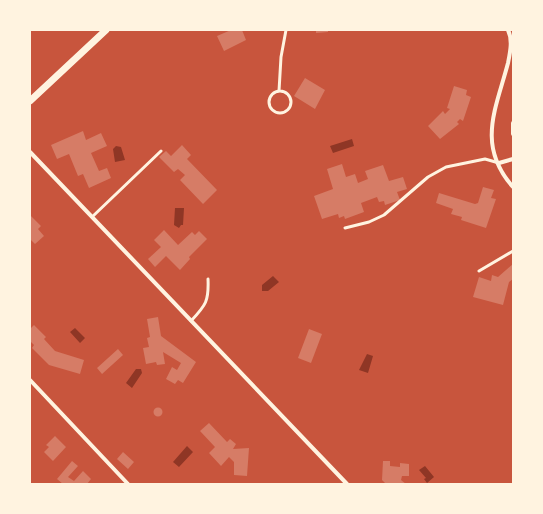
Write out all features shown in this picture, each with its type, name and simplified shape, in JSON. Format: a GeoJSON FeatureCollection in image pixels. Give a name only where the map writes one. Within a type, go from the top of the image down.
{"type":"FeatureCollection","features":[{"type":"Feature","properties":{"kind":"street"},"geometry":{"type":"LineString","coordinates":[[30,101],[106,30]]}},
{"type":"Feature","properties":{"kind":"street"},"geometry":{"type":"LineString","coordinates":[[508,30],[511,50],[492,115],[492,141],[499,163],[513,187]]}},
{"type":"Feature","properties":{"kind":"street"},"geometry":{"type":"LineString","coordinates":[[513,123],[513,134]]}},
{"type":"Feature","properties":{"kind":"street"},"geometry":{"type":"LineString","coordinates":[[30,152],[347,484]]}},
{"type":"Feature","properties":{"kind":"street"},"geometry":{"type":"LineString","coordinates":[[499,163],[513,159]]}},
{"type":"Feature","properties":{"kind":"street"},"geometry":{"type":"LineString","coordinates":[[30,380],[128,484]]}},
{"type":"Feature","properties":{"kind":"lane"},"geometry":{"type":"LineString","coordinates":[[279,91],[281,57],[286,30]]}},
{"type":"Feature","properties":{"kind":"lane"},"geometry":{"type":"LineString","coordinates":[[279,91],[286,92],[291,99],[289,110],[282,113],[275,112],[269,103],[270,96],[279,91]]}},
{"type":"Feature","properties":{"kind":"lane"},"geometry":{"type":"LineString","coordinates":[[92,217],[161,151]]}},
{"type":"Feature","properties":{"kind":"lane"},"geometry":{"type":"LineString","coordinates":[[345,228],[369,222],[384,215],[428,177],[446,167],[485,159],[499,163]]}},
{"type":"Feature","properties":{"kind":"lane"},"geometry":{"type":"LineString","coordinates":[[479,271],[513,251]]}},
{"type":"Feature","properties":{"kind":"lane"},"geometry":{"type":"LineString","coordinates":[[191,321],[204,306],[209,296],[208,279]]}},
{"type":"Feature","properties":{"kind":"shaded area"},"geometry":{"type":"Polygon","coordinates":[[[352,139],[354,146],[333,153],[330,146],[352,139]]]}},
{"type":"Feature","properties":{"kind":"shaded area"},"geometry":{"type":"Polygon","coordinates":[[[116,146],[121,147],[125,160],[115,162],[113,149],[116,146]]]}},
{"type":"Feature","properties":{"kind":"shaded area"},"geometry":{"type":"Polygon","coordinates":[[[175,208],[184,208],[183,225],[179,228],[174,225],[175,208]]]}},
{"type":"Feature","properties":{"kind":"shaded area"},"geometry":{"type":"Polygon","coordinates":[[[273,276],[279,282],[268,291],[262,291],[262,285],[273,276]]]}},
{"type":"Feature","properties":{"kind":"shaded area"},"geometry":{"type":"Polygon","coordinates":[[[75,328],[85,338],[80,343],[70,332],[75,328]]]}},
{"type":"Feature","properties":{"kind":"shaded area"},"geometry":{"type":"Polygon","coordinates":[[[367,354],[373,356],[368,373],[359,370],[367,354]]]}},
{"type":"Feature","properties":{"kind":"shaded area"},"geometry":{"type":"Polygon","coordinates":[[[136,369],[141,369],[142,373],[132,388],[126,383],[136,369]]]}},
{"type":"Feature","properties":{"kind":"shaded area"},"geometry":{"type":"Polygon","coordinates":[[[187,446],[193,452],[179,467],[173,462],[187,446]]]}},
{"type":"Feature","properties":{"kind":"shaded area"},"geometry":{"type":"Polygon","coordinates":[[[425,466],[434,477],[427,483],[424,479],[426,478],[419,470],[425,466]]]}},
{"type":"Feature","properties":{"kind":"building"},"geometry":{"type":"Polygon","coordinates":[[[231,30],[242,30],[246,40],[224,51],[217,36],[231,30]]]}},
{"type":"Feature","properties":{"kind":"building"},"geometry":{"type":"Polygon","coordinates":[[[316,30],[328,30],[328,32],[316,33],[316,30]]]}},
{"type":"Feature","properties":{"kind":"building"},"geometry":{"type":"Polygon","coordinates":[[[305,78],[325,90],[315,109],[294,96],[305,78]]]}},
{"type":"Feature","properties":{"kind":"building"},"geometry":{"type":"Polygon","coordinates":[[[454,86],[467,90],[466,95],[471,97],[463,121],[460,119],[457,122],[459,124],[440,139],[428,126],[443,111],[445,114],[450,109],[447,108],[454,86]]]}},
{"type":"Feature","properties":{"kind":"building"},"geometry":{"type":"Polygon","coordinates":[[[83,131],[86,140],[101,133],[107,146],[91,153],[99,171],[107,168],[111,178],[89,188],[83,174],[78,176],[69,154],[57,159],[51,145],[83,131]]]}},
{"type":"Feature","properties":{"kind":"building"},"geometry":{"type":"Polygon","coordinates":[[[182,145],[191,155],[187,159],[217,190],[203,204],[180,180],[185,175],[178,169],[174,172],[159,157],[166,151],[171,156],[182,145]]]}},
{"type":"Feature","properties":{"kind":"building"},"geometry":{"type":"Polygon","coordinates":[[[342,164],[346,177],[355,174],[358,183],[368,179],[365,171],[383,165],[389,181],[403,177],[407,189],[397,192],[400,200],[385,205],[384,201],[379,202],[377,197],[361,203],[364,212],[345,219],[344,216],[339,218],[338,214],[322,219],[314,196],[333,189],[327,169],[342,164]]]}},
{"type":"Feature","properties":{"kind":"building"},"geometry":{"type":"Polygon","coordinates":[[[483,187],[494,190],[491,198],[496,199],[486,228],[461,220],[462,217],[451,214],[453,209],[436,203],[439,193],[475,204],[478,203],[483,187]]]}},
{"type":"Feature","properties":{"kind":"building"},"geometry":{"type":"Polygon","coordinates":[[[30,215],[41,226],[38,229],[44,236],[35,244],[30,239],[30,215]]]}},
{"type":"Feature","properties":{"kind":"building"},"geometry":{"type":"Polygon","coordinates":[[[164,230],[178,245],[192,232],[195,235],[199,231],[207,239],[189,257],[190,259],[180,270],[166,256],[155,267],[148,259],[161,247],[154,240],[164,230]]]}},
{"type":"Feature","properties":{"kind":"building"},"geometry":{"type":"Polygon","coordinates":[[[513,264],[513,279],[509,282],[503,305],[473,297],[479,277],[491,281],[492,275],[498,277],[513,264]]]}},
{"type":"Feature","properties":{"kind":"building"},"geometry":{"type":"Polygon","coordinates":[[[158,317],[161,336],[196,362],[183,383],[178,380],[175,384],[166,379],[172,367],[177,370],[181,363],[163,352],[165,364],[157,365],[156,362],[146,364],[143,348],[149,347],[147,338],[150,337],[147,319],[158,317]]]}},
{"type":"Feature","properties":{"kind":"building"},"geometry":{"type":"Polygon","coordinates":[[[34,325],[46,337],[44,339],[55,351],[84,360],[80,374],[49,365],[32,348],[34,345],[30,341],[30,329],[34,325]]]}},
{"type":"Feature","properties":{"kind":"building"},"geometry":{"type":"Polygon","coordinates":[[[309,329],[322,334],[311,363],[298,358],[309,329]]]}},
{"type":"Feature","properties":{"kind":"building"},"geometry":{"type":"Polygon","coordinates":[[[118,349],[123,355],[102,374],[97,368],[118,349]]]}},
{"type":"Feature","properties":{"kind":"building"},"geometry":{"type":"Polygon","coordinates":[[[158,407],[163,412],[158,417],[153,412],[158,407]]]}},
{"type":"Feature","properties":{"kind":"building"},"geometry":{"type":"Polygon","coordinates":[[[209,423],[227,442],[230,439],[236,444],[233,449],[249,448],[247,476],[234,475],[234,462],[229,457],[221,466],[209,453],[215,447],[200,431],[209,423]]]}},
{"type":"Feature","properties":{"kind":"building"},"geometry":{"type":"Polygon","coordinates":[[[55,436],[66,447],[53,461],[44,452],[49,447],[46,445],[55,436]]]}},
{"type":"Feature","properties":{"kind":"building"},"geometry":{"type":"Polygon","coordinates":[[[123,452],[134,462],[128,469],[117,459],[123,452]]]}},
{"type":"Feature","properties":{"kind":"building"},"geometry":{"type":"Polygon","coordinates":[[[72,461],[78,466],[68,477],[74,481],[83,471],[91,479],[87,484],[63,484],[57,479],[72,461]]]}},
{"type":"Feature","properties":{"kind":"building"},"geometry":{"type":"Polygon","coordinates":[[[383,461],[390,461],[390,466],[400,467],[400,463],[409,464],[409,476],[402,476],[401,480],[406,484],[386,484],[382,480],[383,461]]]}}]}
